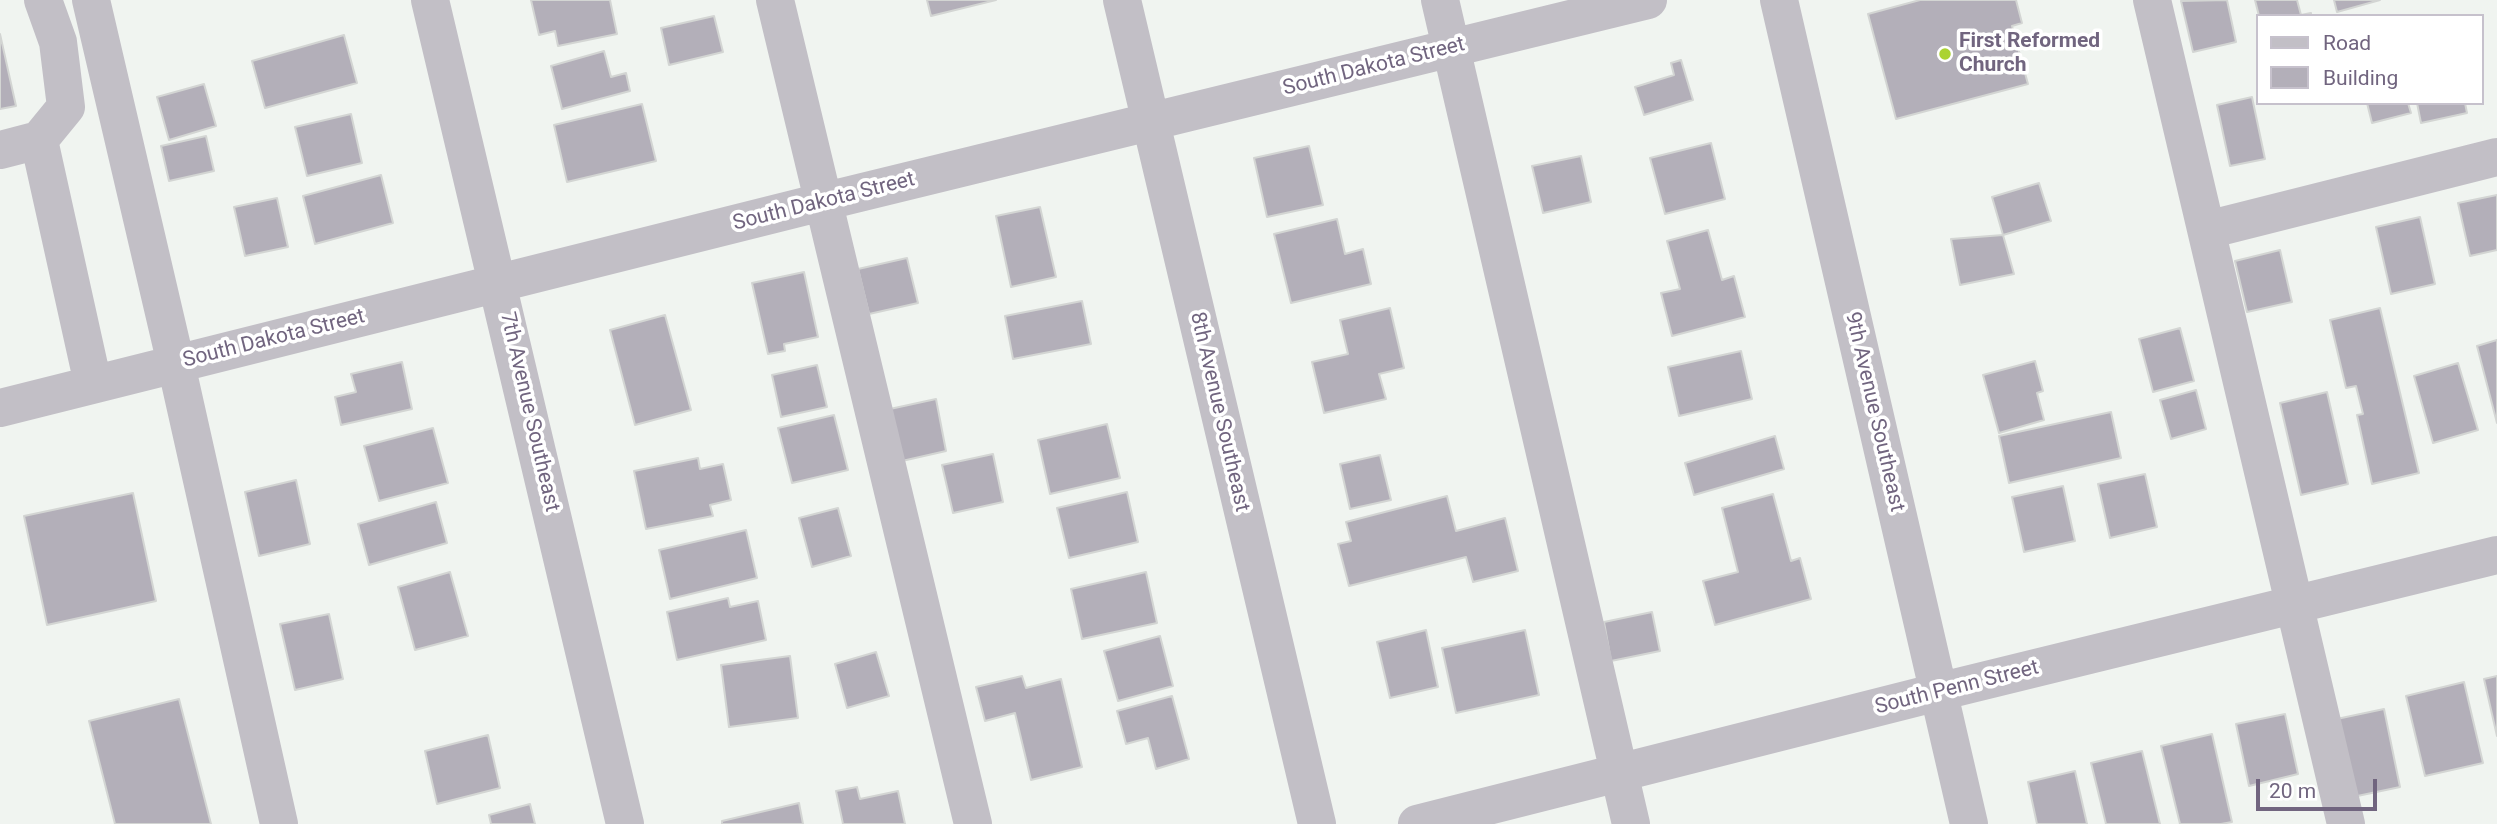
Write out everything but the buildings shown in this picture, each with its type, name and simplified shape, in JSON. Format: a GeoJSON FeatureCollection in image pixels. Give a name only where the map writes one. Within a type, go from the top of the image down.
{"type":"FeatureCollection","features":[{"type":"Feature","properties":{"kind":"street"},"geometry":{"type":"LineString","coordinates":[[0,150],[39,140],[66,107],[58,42],[43,0]]}},
{"type":"Feature","properties":{"kind":"street"},"geometry":{"type":"LineString","coordinates":[[91,0],[279,824]]}},
{"type":"Feature","properties":{"kind":"street","name":"7th Avenue Southeast"},"geometry":{"type":"LineString","coordinates":[[430,0],[625,824]]}},
{"type":"Feature","properties":{"kind":"street"},"geometry":{"type":"LineString","coordinates":[[775,0],[972,824]]}},
{"type":"Feature","properties":{"kind":"street","name":"8th Avenue Southeast"},"geometry":{"type":"LineString","coordinates":[[1122,0],[1317,824]]}},
{"type":"Feature","properties":{"kind":"street"},"geometry":{"type":"LineString","coordinates":[[1440,0],[1631,824]]}},
{"type":"Feature","properties":{"kind":"street","name":"South Dakota Street"},"geometry":{"type":"LineString","coordinates":[[0,408],[822,202],[1648,0]]}},
{"type":"Feature","properties":{"kind":"street","name":"9th Avenue Southeast"},"geometry":{"type":"LineString","coordinates":[[1779,0],[1969,824]]}},
{"type":"Feature","properties":{"kind":"street"},"geometry":{"type":"LineString","coordinates":[[2152,0],[2346,824]]}},
{"type":"Feature","properties":{"kind":"street"},"geometry":{"type":"LineString","coordinates":[[39,140],[93,384]]}},
{"type":"Feature","properties":{"kind":"street"},"geometry":{"type":"LineString","coordinates":[[2207,230],[2497,158]]}},
{"type":"Feature","properties":{"kind":"street","name":"South Penn Street"},"geometry":{"type":"LineString","coordinates":[[1417,824],[1938,692],[2497,555]]}},
{"type":"Feature","properties":{"kind":"place","name":"First Reformed Church"},"geometry":{"type":"Point","coordinates":[1945,54]}}]}
